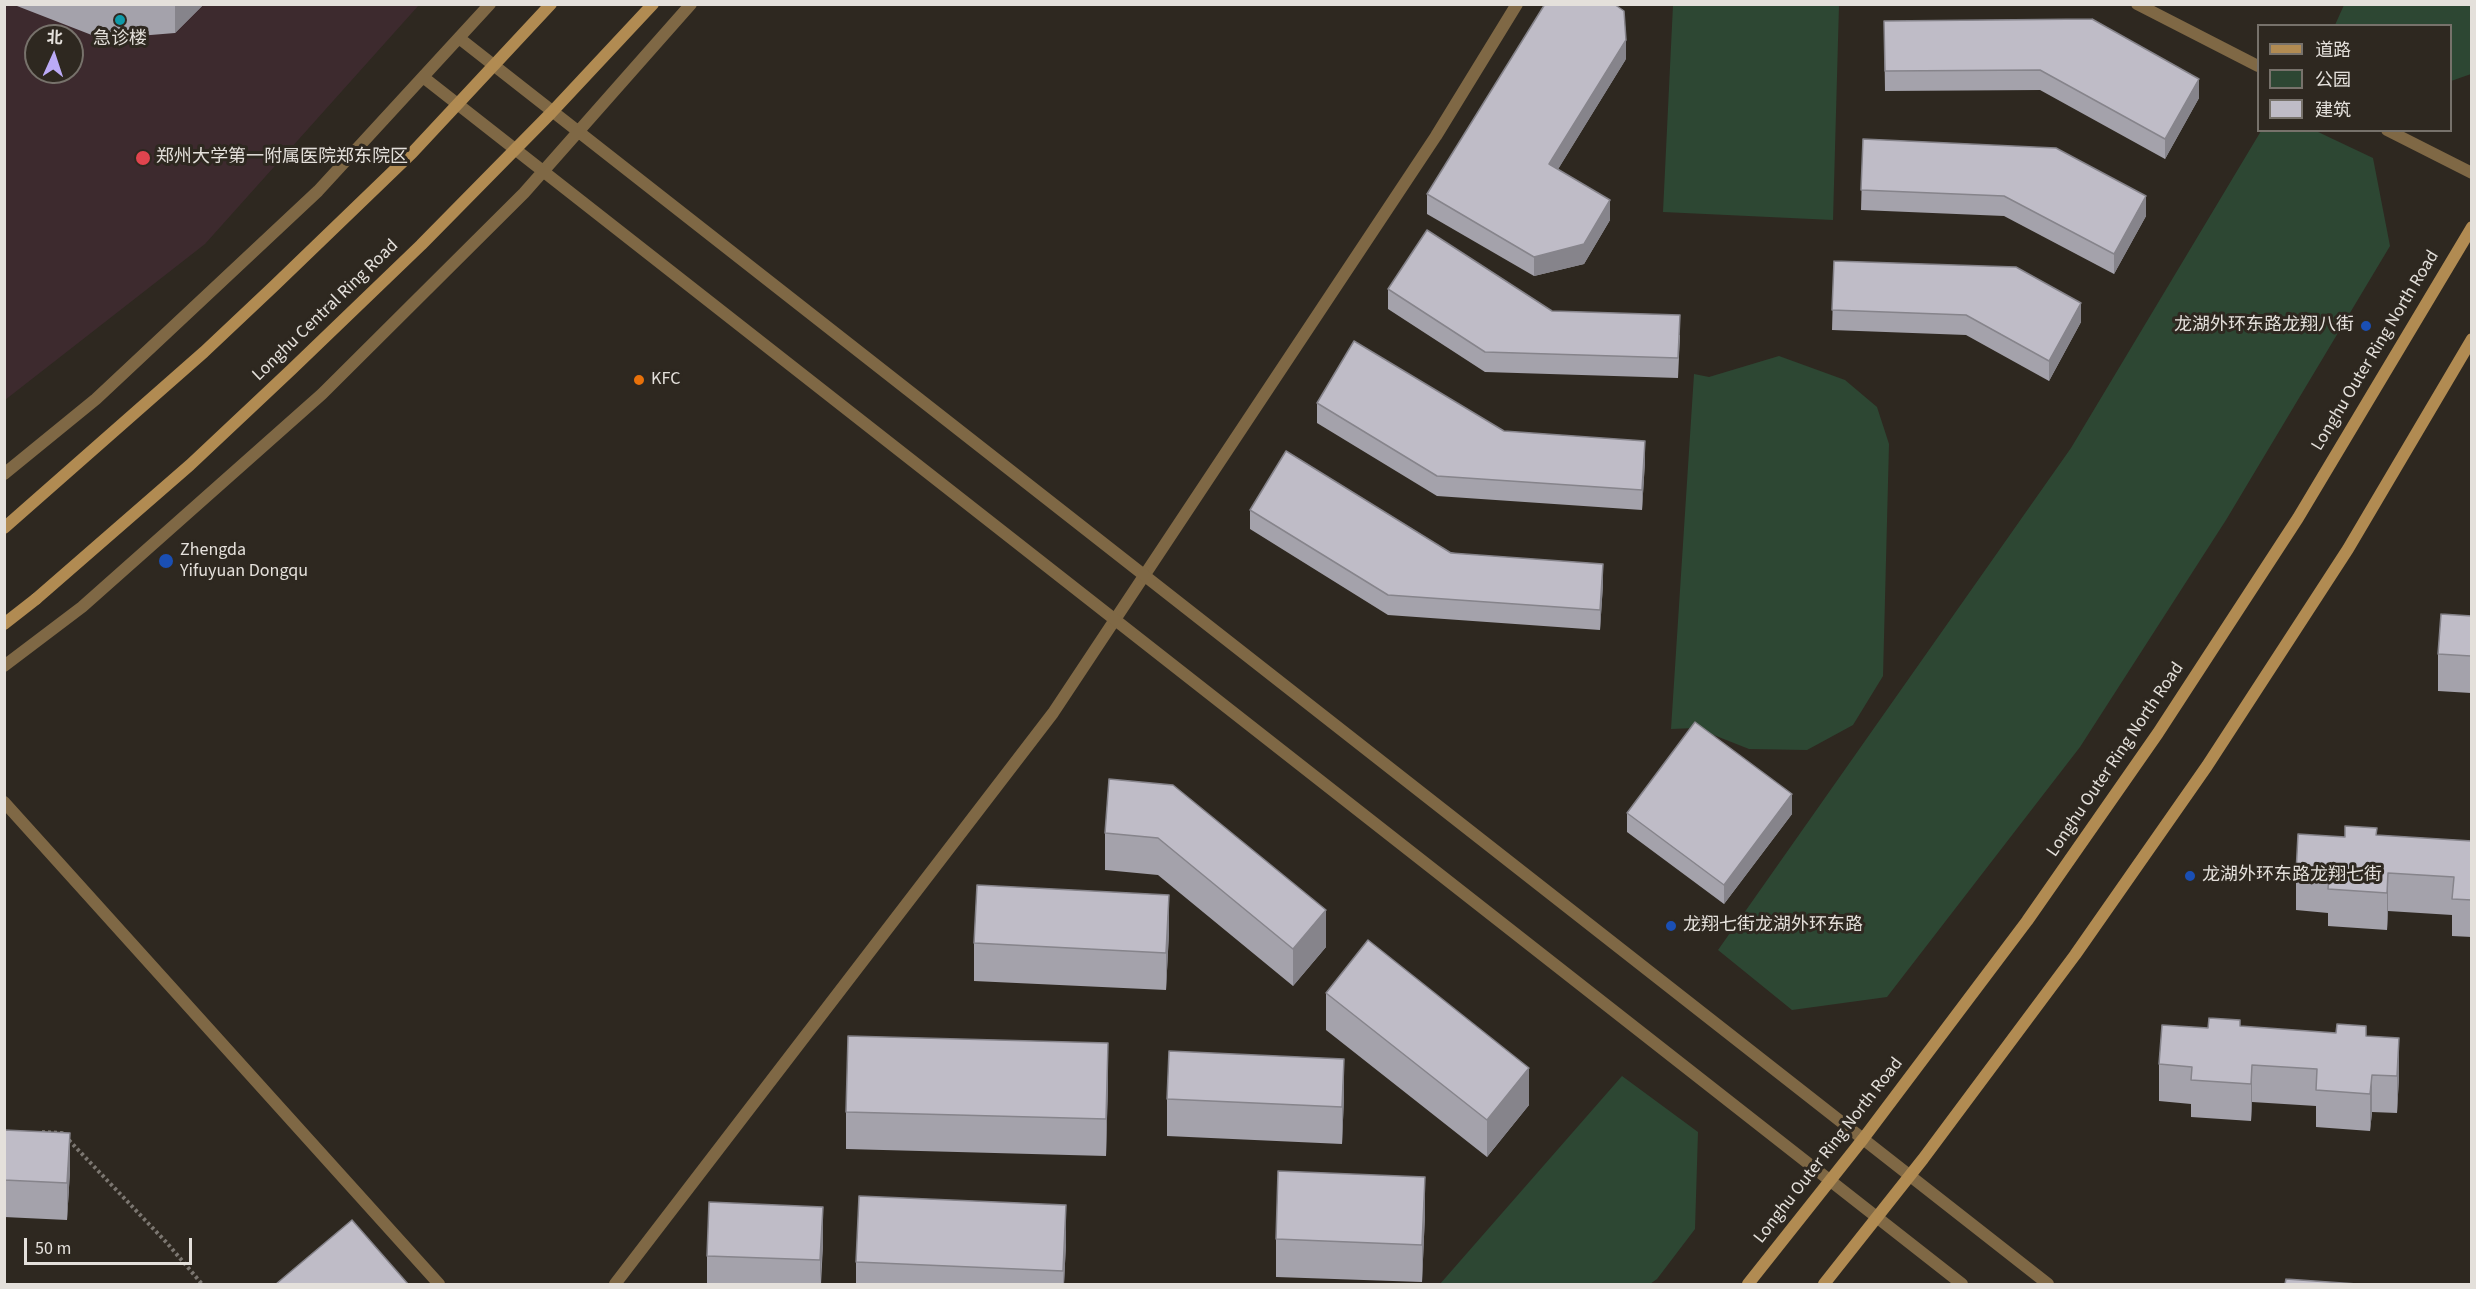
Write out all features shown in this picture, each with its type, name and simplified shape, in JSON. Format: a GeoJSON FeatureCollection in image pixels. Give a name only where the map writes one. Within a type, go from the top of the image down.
{"type":"FeatureCollection","features":[{"type":"Feature","properties":{"kind":"main road"},"geometry":{"type":"LineString","coordinates":[[4,528],[204,352],[274,286],[412,153],[551,4]]}},
{"type":"Feature","properties":{"kind":"main road","name":"Longhu Central Ring Road"},"geometry":{"type":"LineString","coordinates":[[4,624],[190,465],[315,347],[421,245],[551,113],[653,4]]}},
{"type":"Feature","properties":{"kind":"main road","name":"Longhu Outer Ring North Road"},"geometry":{"type":"LineString","coordinates":[[1748,1284],[1863,1139],[2027,921],[2158,733],[2298,518],[2472,227]]}},
{"type":"Feature","properties":{"kind":"main road"},"geometry":{"type":"LineString","coordinates":[[1824,1284],[1910,1176],[2075,955],[2207,766],[2348,549],[2472,339]]}},
{"type":"Feature","properties":{"kind":"street"},"geometry":{"type":"LineString","coordinates":[[4,474],[96,399],[318,191],[490,4]]}},
{"type":"Feature","properties":{"kind":"street"},"geometry":{"type":"LineString","coordinates":[[4,666],[82,607],[322,394],[543,171],[691,4]]}},
{"type":"Feature","properties":{"kind":"street"},"geometry":{"type":"LineString","coordinates":[[615,1284],[1053,713],[1436,136],[1517,4]]}},
{"type":"Feature","properties":{"kind":"street"},"geometry":{"type":"LineString","coordinates":[[2138,4],[2257,65]]}},
{"type":"Feature","properties":{"kind":"street"},"geometry":{"type":"LineString","coordinates":[[459,38],[2048,1284]]}},
{"type":"Feature","properties":{"kind":"street"},"geometry":{"type":"LineString","coordinates":[[423,77],[1962,1284]]}},
{"type":"Feature","properties":{"kind":"street"},"geometry":{"type":"LineString","coordinates":[[2391,132],[2472,173]]}},
{"type":"Feature","properties":{"kind":"street"},"geometry":{"type":"LineString","coordinates":[[4,802],[439,1284]]}},
{"type":"Feature","properties":{"kind":"path"},"geometry":{"type":"LineString","coordinates":[[39,1132],[62,1133],[167,1243],[202,1284]]}},
{"type":"Feature","properties":{"kind":"shaded area","name":"郑州大学第一附属医院郑东院区"},"geometry":{"type":"Polygon","coordinates":[[[5,5],[419,5],[205,244],[5,400],[5,5]]]}},
{"type":"Feature","properties":{"kind":"green space"},"geometry":{"type":"Polygon","coordinates":[[[1673,5],[1839,5],[1833,220],[1663,212],[1673,5]]]}},
{"type":"Feature","properties":{"kind":"green space"},"geometry":{"type":"Polygon","coordinates":[[[2344,5],[2471,5],[2471,74],[2452,81],[2452,24],[2335,24],[2344,5]]]}},
{"type":"Feature","properties":{"kind":"green space"},"geometry":{"type":"Polygon","coordinates":[[[2260,132],[2318,132],[2373,158],[2390,246],[2226,520],[2080,747],[1887,997],[1792,1010],[1718,950],[2071,448],[2260,132]]]}},
{"type":"Feature","properties":{"kind":"green space"},"geometry":{"type":"Polygon","coordinates":[[[1779,356],[1845,380],[1877,407],[1889,444],[1883,676],[1853,725],[1807,750],[1749,749],[1696,728],[1671,729],[1694,374],[1709,377],[1779,356]]]}},
{"type":"Feature","properties":{"kind":"green space"},"geometry":{"type":"Polygon","coordinates":[[[1622,1076],[1698,1132],[1695,1229],[1657,1279],[1650,1284],[1440,1284],[1622,1076]]]}},
{"type":"Feature","properties":{"kind":"building"},"geometry":{"type":"Polygon","coordinates":[[[1545,4],[1614,4],[1624,11],[1626,40],[1549,164],[1610,200],[1584,244],[1534,257],[1427,194],[1545,4]]]}},
{"type":"Feature","properties":{"kind":"building"},"geometry":{"type":"Polygon","coordinates":[[[2092,19],[2199,79],[2165,139],[2040,70],[1885,71],[1884,21],[2092,19]]]}},
{"type":"Feature","properties":{"kind":"building"},"geometry":{"type":"Polygon","coordinates":[[[1863,139],[2056,148],[2146,196],[2114,254],[2004,196],[1861,190],[1863,139]]]}},
{"type":"Feature","properties":{"kind":"building"},"geometry":{"type":"Polygon","coordinates":[[[1427,230],[1552,311],[1680,315],[1678,358],[1485,352],[1388,289],[1427,230]]]}},
{"type":"Feature","properties":{"kind":"building"},"geometry":{"type":"Polygon","coordinates":[[[1834,261],[2016,267],[2081,303],[2049,361],[1966,315],[1832,310],[1834,261]]]}},
{"type":"Feature","properties":{"kind":"building"},"geometry":{"type":"Polygon","coordinates":[[[1354,341],[1504,431],[1645,441],[1642,490],[1437,476],[1317,403],[1354,341]]]}},
{"type":"Feature","properties":{"kind":"building"},"geometry":{"type":"Polygon","coordinates":[[[1286,451],[1451,553],[1603,564],[1600,610],[1388,595],[1250,510],[1286,451]]]}},
{"type":"Feature","properties":{"kind":"building"},"geometry":{"type":"Polygon","coordinates":[[[2441,614],[2472,616],[2472,670],[2471,656],[2438,654],[2441,614]]]}},
{"type":"Feature","properties":{"kind":"building"},"geometry":{"type":"Polygon","coordinates":[[[1695,722],[1792,794],[1724,885],[1627,813],[1695,722]]]}},
{"type":"Feature","properties":{"kind":"building"},"geometry":{"type":"Polygon","coordinates":[[[1109,779],[1173,785],[1326,910],[1293,949],[1158,838],[1105,833],[1109,779]]]}},
{"type":"Feature","properties":{"kind":"building"},"geometry":{"type":"Polygon","coordinates":[[[2345,826],[2377,828],[2376,835],[2472,841],[2472,900],[2452,899],[2454,877],[2388,873],[2387,893],[2328,889],[2329,875],[2296,873],[2298,834],[2345,837],[2345,826]]]}},
{"type":"Feature","properties":{"kind":"building"},"geometry":{"type":"Polygon","coordinates":[[[977,885],[1169,895],[1166,953],[974,943],[977,885]]]}},
{"type":"Feature","properties":{"kind":"building"},"geometry":{"type":"Polygon","coordinates":[[[1368,940],[1529,1068],[1487,1120],[1326,993],[1368,940]]]}},
{"type":"Feature","properties":{"kind":"building"},"geometry":{"type":"Polygon","coordinates":[[[2209,1018],[2240,1020],[2240,1026],[2336,1033],[2337,1024],[2366,1026],[2366,1036],[2399,1038],[2397,1076],[2372,1075],[2370,1094],[2316,1090],[2317,1069],[2252,1065],[2251,1084],[2191,1080],[2192,1067],[2159,1064],[2162,1025],[2208,1028],[2209,1018]]]}},
{"type":"Feature","properties":{"kind":"building"},"geometry":{"type":"Polygon","coordinates":[[[848,1036],[1108,1043],[1106,1119],[846,1112],[848,1036]]]}},
{"type":"Feature","properties":{"kind":"building"},"geometry":{"type":"Polygon","coordinates":[[[1169,1051],[1344,1059],[1342,1107],[1167,1099],[1169,1051]]]}},
{"type":"Feature","properties":{"kind":"building"},"geometry":{"type":"Polygon","coordinates":[[[4,1130],[70,1133],[67,1183],[4,1180],[4,1130]]]}},
{"type":"Feature","properties":{"kind":"building"},"geometry":{"type":"Polygon","coordinates":[[[1278,1171],[1425,1177],[1422,1245],[1276,1239],[1278,1171]]]}},
{"type":"Feature","properties":{"kind":"building"},"geometry":{"type":"Polygon","coordinates":[[[859,1196],[1066,1205],[1063,1271],[856,1262],[859,1196]]]}},
{"type":"Feature","properties":{"kind":"building"},"geometry":{"type":"Polygon","coordinates":[[[709,1202],[823,1207],[820,1260],[707,1256],[709,1202]]]}},
{"type":"Feature","properties":{"kind":"building"},"geometry":{"type":"Polygon","coordinates":[[[352,1220],[408,1284],[276,1284],[352,1220]]]}},
{"type":"Feature","properties":{"kind":"building"},"geometry":{"type":"Polygon","coordinates":[[[2286,1279],[2357,1284],[2285,1284],[2286,1279]]]}},
{"type":"Feature","properties":{"kind":"place","name":"急诊楼"},"geometry":{"type":"Point","coordinates":[120,20]}},
{"type":"Feature","properties":{"kind":"place","name":"郑州大学第一附属医院郑东院区"},"geometry":{"type":"Point","coordinates":[143,158]}},
{"type":"Feature","properties":{"kind":"place","name":"龙湖外环东路龙翔八街"},"geometry":{"type":"Point","coordinates":[2366,326]}},
{"type":"Feature","properties":{"kind":"place","name":"KFC"},"geometry":{"type":"Point","coordinates":[639,380]}},
{"type":"Feature","properties":{"kind":"place","name":"Zhengda Yifuyuan Dongqu"},"geometry":{"type":"Point","coordinates":[166,561]}},
{"type":"Feature","properties":{"kind":"place","name":"龙湖外环东路龙翔七街"},"geometry":{"type":"Point","coordinates":[2190,876]}},
{"type":"Feature","properties":{"kind":"place","name":"龙翔七街龙湖外环东路"},"geometry":{"type":"Point","coordinates":[1671,926]}}]}
